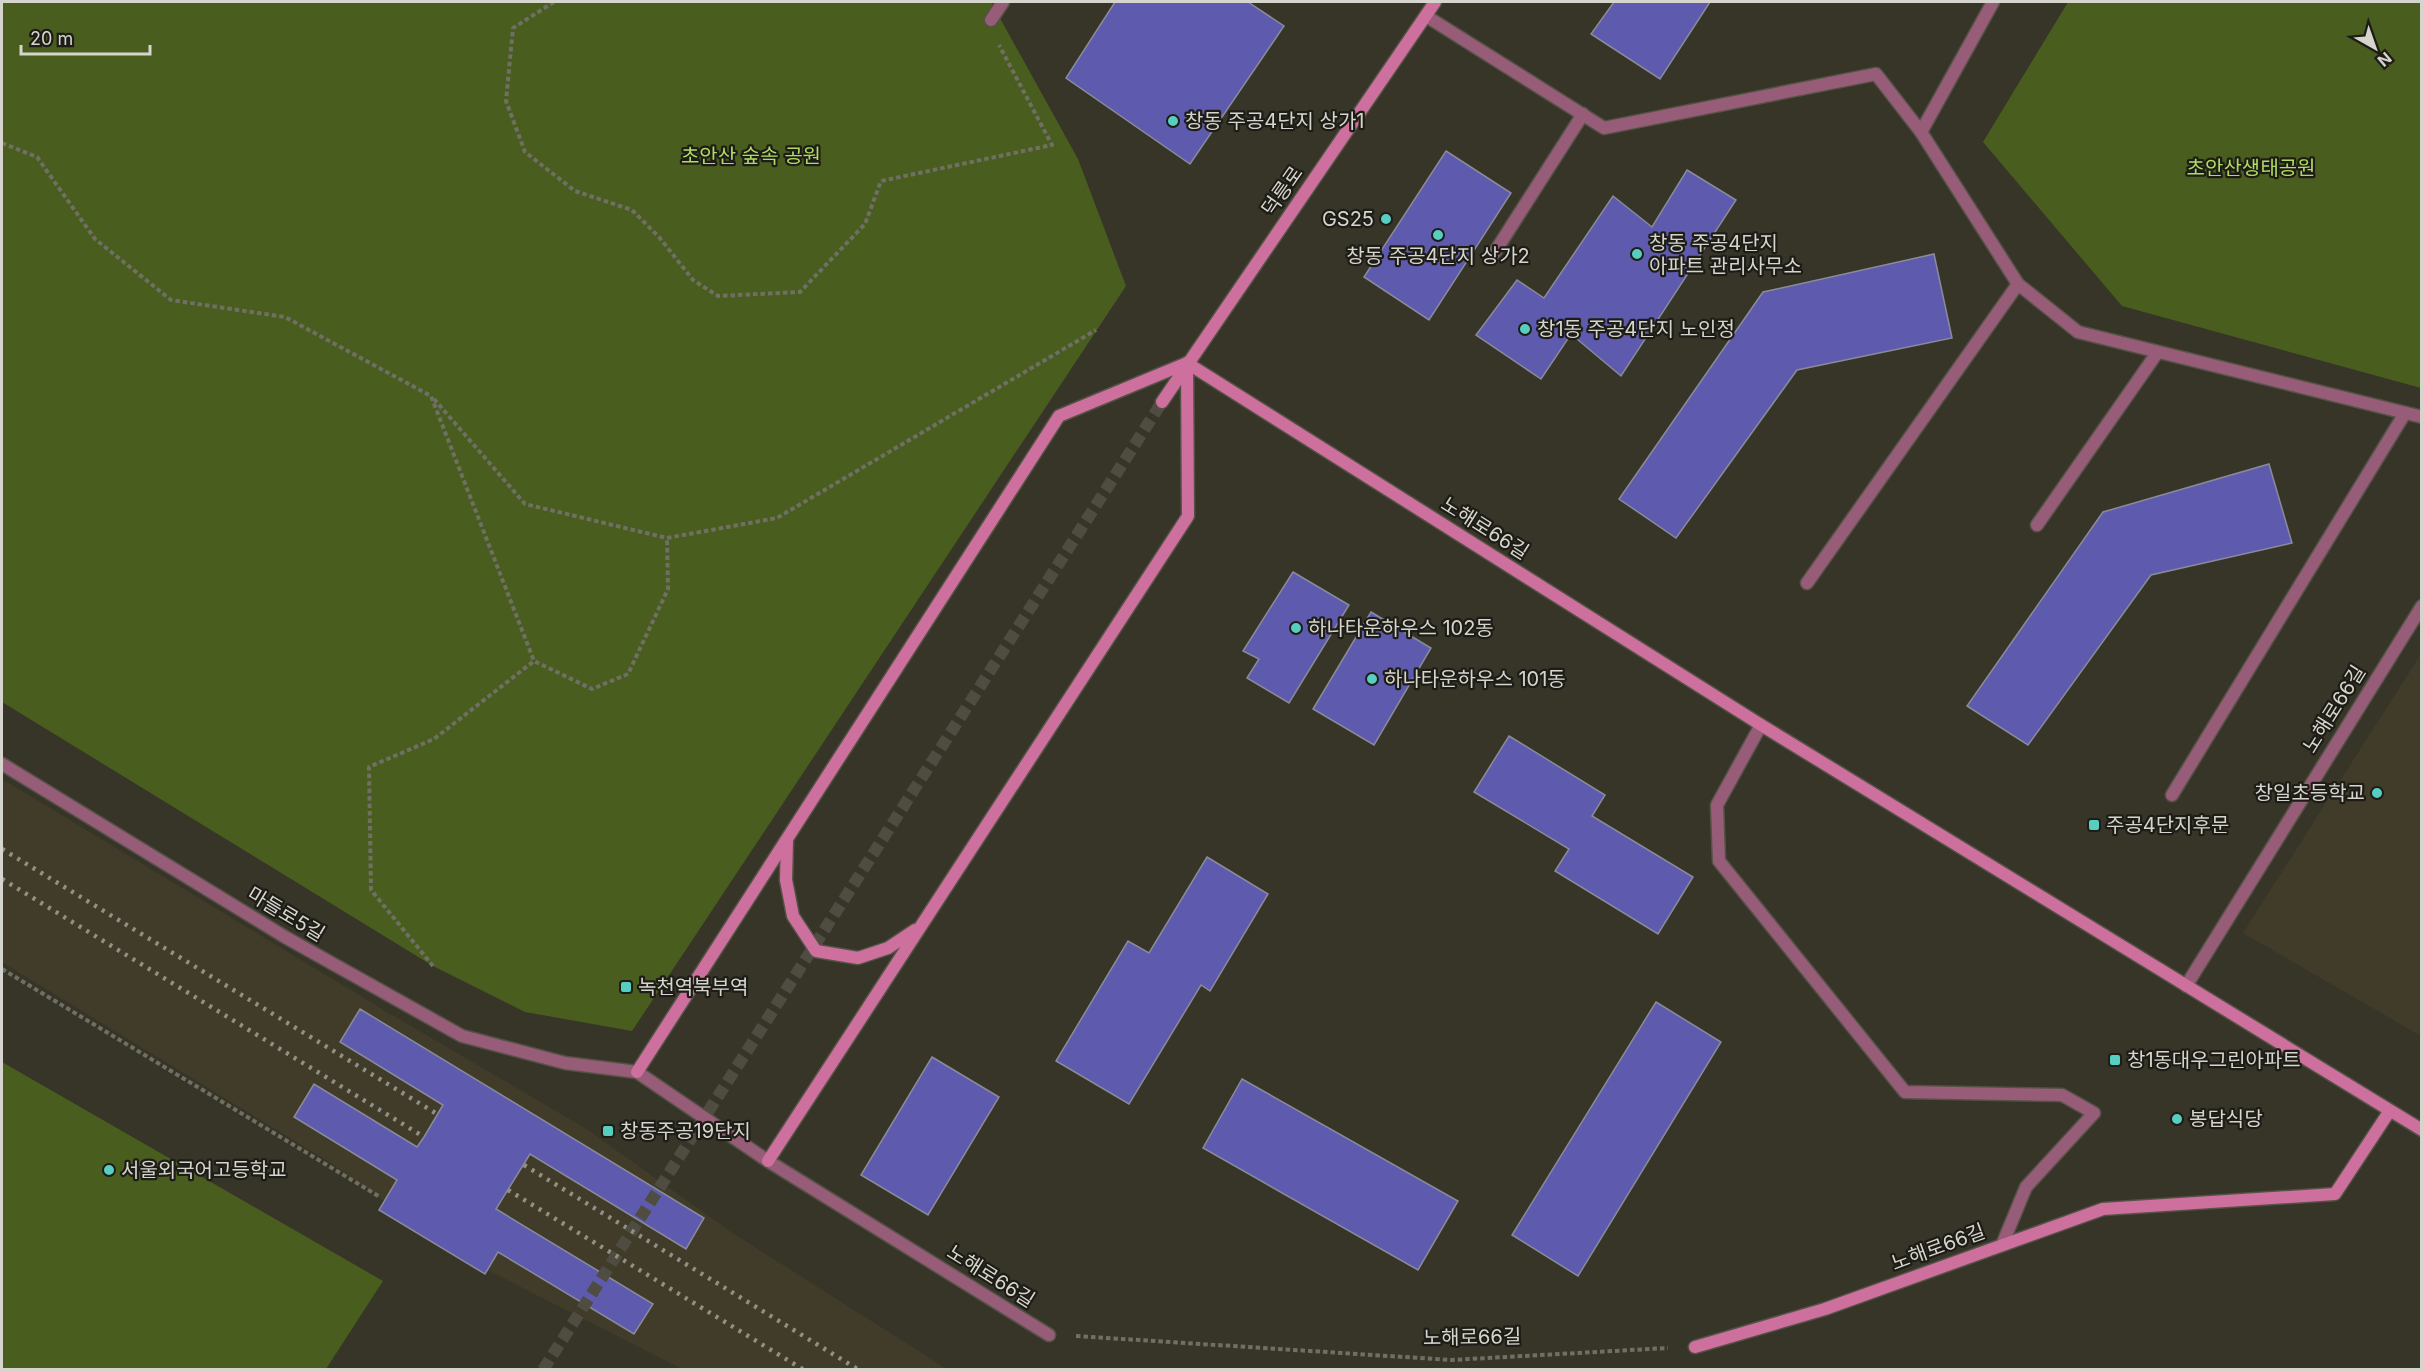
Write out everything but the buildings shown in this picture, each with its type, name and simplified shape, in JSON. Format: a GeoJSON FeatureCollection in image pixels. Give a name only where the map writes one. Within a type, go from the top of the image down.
{"type":"FeatureCollection","features":[{"type":"Feature","properties":{"kind":"main road","name":"덕릉로"},"geometry":{"type":"LineString","coordinates":[[1162,402],[1435,2]]}},
{"type":"Feature","properties":{"kind":"main road","name":"노해로66길"},"geometry":{"type":"LineString","coordinates":[[1187,363],[1761,725],[2421,1130]]}},
{"type":"Feature","properties":{"kind":"main road"},"geometry":{"type":"LineString","coordinates":[[637,1072],[1059,416],[1187,363],[1188,516],[768,1161]]}},
{"type":"Feature","properties":{"kind":"main road"},"geometry":{"type":"LineString","coordinates":[[787,839],[786,880],[793,916],[816,951],[858,958],[888,948],[920,927]]}},
{"type":"Feature","properties":{"kind":"main road","name":"노해로66길"},"geometry":{"type":"LineString","coordinates":[[1695,1347],[1825,1309],[2103,1209],[2335,1194],[2389,1112]]}},
{"type":"Feature","properties":{"kind":"street"},"geometry":{"type":"LineString","coordinates":[[991,20],[1003,2]]}},
{"type":"Feature","properties":{"kind":"street"},"geometry":{"type":"LineString","coordinates":[[1922,132],[1994,2]]}},
{"type":"Feature","properties":{"kind":"street"},"geometry":{"type":"LineString","coordinates":[[1426,16],[1604,128],[1876,74],[1922,132],[2018,284],[2078,332],[2421,417]]}},
{"type":"Feature","properties":{"kind":"street"},"geometry":{"type":"LineString","coordinates":[[1491,258],[1583,114]]}},
{"type":"Feature","properties":{"kind":"street"},"geometry":{"type":"LineString","coordinates":[[1807,583],[2018,284]]}},
{"type":"Feature","properties":{"kind":"street"},"geometry":{"type":"LineString","coordinates":[[2037,525],[2157,353]]}},
{"type":"Feature","properties":{"kind":"street"},"geometry":{"type":"LineString","coordinates":[[2172,795],[2405,413]]}},
{"type":"Feature","properties":{"kind":"street","name":"노해로66길"},"geometry":{"type":"LineString","coordinates":[[2186,986],[2421,606]]}},
{"type":"Feature","properties":{"kind":"street"},"geometry":{"type":"LineString","coordinates":[[1761,725],[1717,805],[1719,861],[1905,1092],[2062,1095],[2094,1113],[2026,1187],[2002,1245]]}},
{"type":"Feature","properties":{"kind":"street","name":"마들로5길"},"geometry":{"type":"LineString","coordinates":[[2,764],[285,937],[462,1036],[565,1063]]}},
{"type":"Feature","properties":{"kind":"street","name":"노해로66길"},"geometry":{"type":"LineString","coordinates":[[565,1063],[637,1072],[768,1161],[1048,1335]]}},
{"type":"Feature","properties":{"kind":"path"},"geometry":{"type":"LineString","coordinates":[[554,2],[513,28],[506,100],[525,152],[575,191],[632,210],[659,237],[693,280],[718,296],[800,292],[865,224],[881,181],[1052,145],[997,40],[991,20]]}},
{"type":"Feature","properties":{"kind":"path"},"geometry":{"type":"LineString","coordinates":[[2,143],[37,157],[95,239],[171,300],[285,317],[431,396],[525,504],[667,538],[777,518],[1096,330]]}},
{"type":"Feature","properties":{"kind":"path"},"geometry":{"type":"LineString","coordinates":[[431,396],[534,661],[592,689],[628,674],[668,589],[667,538]]}},
{"type":"Feature","properties":{"kind":"path"},"geometry":{"type":"LineString","coordinates":[[433,966],[371,890],[369,767],[434,739],[534,661]]}},
{"type":"Feature","properties":{"kind":"path"},"geometry":{"type":"LineString","coordinates":[[2,969],[380,1197]]}},
{"type":"Feature","properties":{"kind":"path","name":"노해로66길"},"geometry":{"type":"LineString","coordinates":[[1048,1335],[1451,1360],[1695,1347]]}},
{"type":"Feature","properties":{"kind":"shaded area","name":"창일초등학교"},"geometry":{"type":"Polygon","coordinates":[[[2421,654],[2421,1036],[2243,933],[2421,654]]]}},
{"type":"Feature","properties":{"kind":"shaded area"},"geometry":{"type":"Polygon","coordinates":[[[2,779],[387,1012],[585,1128],[731,1232],[947,1369],[682,1369],[466,1259],[331,1163],[2,962],[2,779]]]}},
{"type":"Feature","properties":{"kind":"green space","name":"초안산 숲속 공원"},"geometry":{"type":"Polygon","coordinates":[[[2,2],[991,2],[1078,159],[1126,286],[632,1031],[525,1012],[433,966],[2,702],[2,2]]]}},
{"type":"Feature","properties":{"kind":"green space","name":"초안산생태공원"},"geometry":{"type":"Polygon","coordinates":[[[2068,2],[2421,2],[2421,388],[2122,306],[1983,142],[2068,2]]]}},
{"type":"Feature","properties":{"kind":"green space","name":"서울외국어고등학교"},"geometry":{"type":"Polygon","coordinates":[[[2,1062],[383,1281],[326,1369],[2,1369],[2,1062]]]}},
{"type":"Feature","properties":{"kind":"tunnel"},"geometry":{"type":"LineString","coordinates":[[543,1370],[1162,402]]}},
{"type":"Feature","properties":{"kind":"railway"},"geometry":{"type":"LineString","coordinates":[[2,849],[437,1114]]}},
{"type":"Feature","properties":{"kind":"railway"},"geometry":{"type":"LineString","coordinates":[[2,879],[424,1137]]}},
{"type":"Feature","properties":{"kind":"railway"},"geometry":{"type":"LineString","coordinates":[[524,1165],[859,1370]]}},
{"type":"Feature","properties":{"kind":"railway"},"geometry":{"type":"LineString","coordinates":[[508,1190],[804,1370]]}},
{"type":"Feature","properties":{"kind":"place","name":"창동 주공4단지 상가1"},"geometry":{"type":"Point","coordinates":[1173,121]}},
{"type":"Feature","properties":{"kind":"place","name":"GS25"},"geometry":{"type":"Point","coordinates":[1386,219]}},
{"type":"Feature","properties":{"kind":"place","name":"창동 주공4단지 상가2"},"geometry":{"type":"Point","coordinates":[1438,235]}},
{"type":"Feature","properties":{"kind":"place","name":"창동 주공4단지 아파트 관리사무소"},"geometry":{"type":"Point","coordinates":[1637,254]}},
{"type":"Feature","properties":{"kind":"place","name":"창1동 주공4단지 노인정"},"geometry":{"type":"Point","coordinates":[1525,329]}},
{"type":"Feature","properties":{"kind":"place","name":"하나타운하우스 102동"},"geometry":{"type":"Point","coordinates":[1296,628]}},
{"type":"Feature","properties":{"kind":"place","name":"하나타운하우스 101동"},"geometry":{"type":"Point","coordinates":[1372,679]}},
{"type":"Feature","properties":{"kind":"place","name":"창일초등학교"},"geometry":{"type":"Point","coordinates":[2377,793]}},
{"type":"Feature","properties":{"kind":"place","name":"주공4단지후문"},"geometry":{"type":"Point","coordinates":[2094,825]}},
{"type":"Feature","properties":{"kind":"place","name":"녹천역북부역"},"geometry":{"type":"Point","coordinates":[626,987]}},
{"type":"Feature","properties":{"kind":"place","name":"창1동대우그린아파트"},"geometry":{"type":"Point","coordinates":[2115,1060]}},
{"type":"Feature","properties":{"kind":"place","name":"봉답식당"},"geometry":{"type":"Point","coordinates":[2177,1119]}},
{"type":"Feature","properties":{"kind":"place","name":"창동주공19단지"},"geometry":{"type":"Point","coordinates":[608,1131]}},
{"type":"Feature","properties":{"kind":"place","name":"서울외국어고등학교"},"geometry":{"type":"Point","coordinates":[109,1170]}}]}
